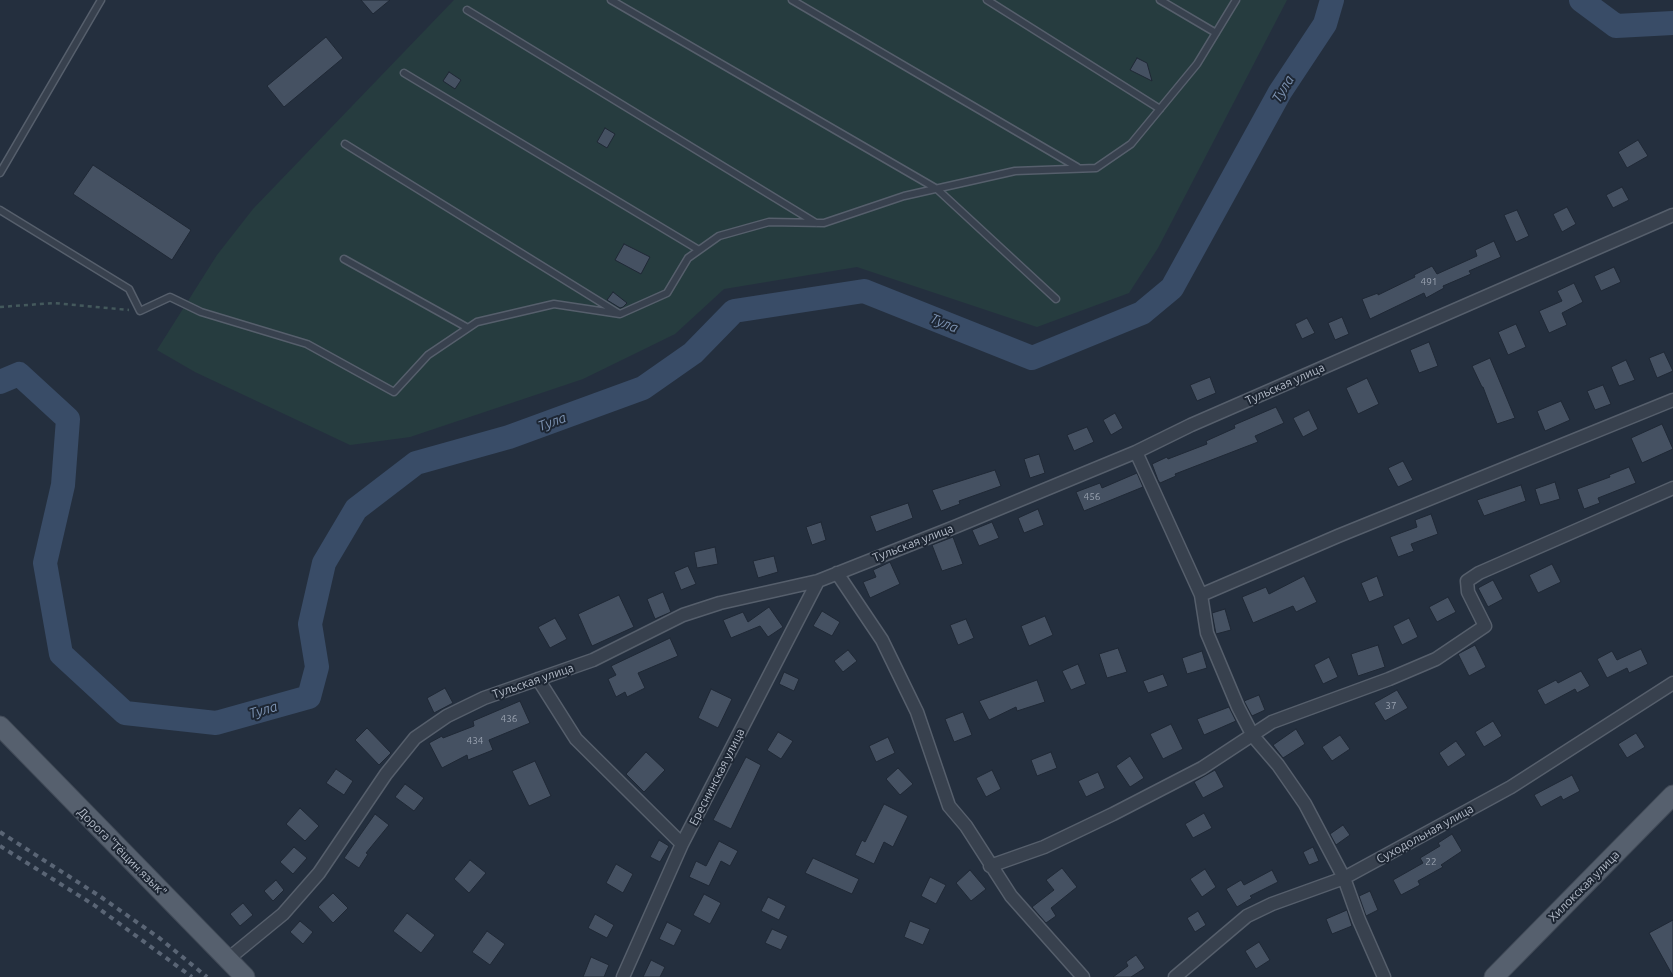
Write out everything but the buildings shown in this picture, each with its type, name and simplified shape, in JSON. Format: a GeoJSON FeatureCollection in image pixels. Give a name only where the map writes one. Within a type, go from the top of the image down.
{"type":"FeatureCollection","features":[{"type":"Feature","properties":{"kind":"main road","name":"Дорога \"Тёщин язык\""},"geometry":{"type":"LineString","coordinates":[[0,726],[245,977]]}},
{"type":"Feature","properties":{"kind":"main road","name":"Хилокская улица"},"geometry":{"type":"LineString","coordinates":[[1494,977],[1673,795]]}},
{"type":"Feature","properties":{"kind":"street","name":"Тульская улица"},"geometry":{"type":"LineString","coordinates":[[228,959],[283,914],[319,874],[386,774],[415,738],[447,716],[484,698],[593,660],[683,615],[720,603],[818,581],[957,526],[1136,452],[1191,425],[1673,215]]}},
{"type":"Feature","properties":{"kind":"street"},"geometry":{"type":"LineString","coordinates":[[1201,595],[1338,536],[1673,400]]}},
{"type":"Feature","properties":{"kind":"street"},"geometry":{"type":"LineString","coordinates":[[1136,452],[1201,595],[1207,633],[1223,673],[1253,736],[1278,765],[1306,804],[1344,878],[1359,920],[1384,977]]}},
{"type":"Feature","properties":{"kind":"street"},"geometry":{"type":"LineString","coordinates":[[990,866],[1044,847],[1113,814],[1202,768],[1272,722],[1389,679],[1436,659],[1485,626],[1468,592],[1467,581],[1480,573],[1673,488]]}},
{"type":"Feature","properties":{"kind":"street"},"geometry":{"type":"LineString","coordinates":[[837,573],[882,640],[917,712],[949,806],[966,826],[1011,896],[1083,977]]}},
{"type":"Feature","properties":{"kind":"street","name":"Ереснинская улица"},"geometry":{"type":"LineString","coordinates":[[623,977],[682,844],[818,581]]}},
{"type":"Feature","properties":{"kind":"street"},"geometry":{"type":"LineString","coordinates":[[538,679],[576,739],[682,844]]}},
{"type":"Feature","properties":{"kind":"street","name":"Суходольная улица"},"geometry":{"type":"LineString","coordinates":[[1175,977],[1247,916],[1272,904],[1344,878],[1511,787],[1673,683]]}},
{"type":"Feature","properties":{"kind":"lane"},"geometry":{"type":"LineString","coordinates":[[0,173],[101,0]]}},
{"type":"Feature","properties":{"kind":"lane"},"geometry":{"type":"LineString","coordinates":[[611,0],[937,189],[1056,299]]}},
{"type":"Feature","properties":{"kind":"lane"},"geometry":{"type":"LineString","coordinates":[[792,0],[1079,168]]}},
{"type":"Feature","properties":{"kind":"lane"},"geometry":{"type":"LineString","coordinates":[[987,0],[1160,109]]}},
{"type":"Feature","properties":{"kind":"lane"},"geometry":{"type":"LineString","coordinates":[[1160,0],[1216,33]]}},
{"type":"Feature","properties":{"kind":"lane"},"geometry":{"type":"LineString","coordinates":[[0,210],[129,289],[140,311],[170,297],[201,312],[307,344],[394,392],[428,355],[477,322],[554,304],[620,314],[667,293],[688,258],[719,236],[769,222],[824,223],[904,196],[1015,171],[1096,168],[1131,144],[1197,64],[1236,0]]}},
{"type":"Feature","properties":{"kind":"lane"},"geometry":{"type":"LineString","coordinates":[[467,10],[816,223]]}},
{"type":"Feature","properties":{"kind":"lane"},"geometry":{"type":"LineString","coordinates":[[404,73],[698,250]]}},
{"type":"Feature","properties":{"kind":"lane"},"geometry":{"type":"LineString","coordinates":[[345,144],[620,314]]}},
{"type":"Feature","properties":{"kind":"lane"},"geometry":{"type":"LineString","coordinates":[[344,259],[468,328]]}},
{"type":"Feature","properties":{"kind":"path"},"geometry":{"type":"LineString","coordinates":[[0,306],[54,303],[140,311]]}},
{"type":"Feature","properties":{"kind":"green space"},"geometry":{"type":"Polygon","coordinates":[[[454,0],[1287,0],[1158,248],[1129,293],[1037,327],[857,267],[724,289],[675,334],[583,379],[410,437],[350,445],[195,372],[157,350],[217,255],[253,209],[454,0]]]}},
{"type":"Feature","properties":{"kind":"waterway","name":"Тула"},"geometry":{"type":"LineString","coordinates":[[0,382],[19,374],[68,419],[63,485],[45,563],[61,654],[125,713],[216,723],[309,697],[317,667],[310,624],[324,563],[356,509],[416,463],[509,437],[643,388],[693,353],[734,311],[864,291],[1032,358],[1142,313],[1172,288],[1280,92],[1325,24],[1332,0]]}},
{"type":"Feature","properties":{"kind":"waterway","name":"Тула"},"geometry":{"type":"LineString","coordinates":[[1581,0],[1616,26],[1673,23]]}},
{"type":"Feature","properties":{"kind":"railway"},"geometry":{"type":"LineString","coordinates":[[0,832],[101,897],[158,937],[207,977]]}},
{"type":"Feature","properties":{"kind":"railway"},"geometry":{"type":"LineString","coordinates":[[0,846],[94,905],[192,977]]}}]}
